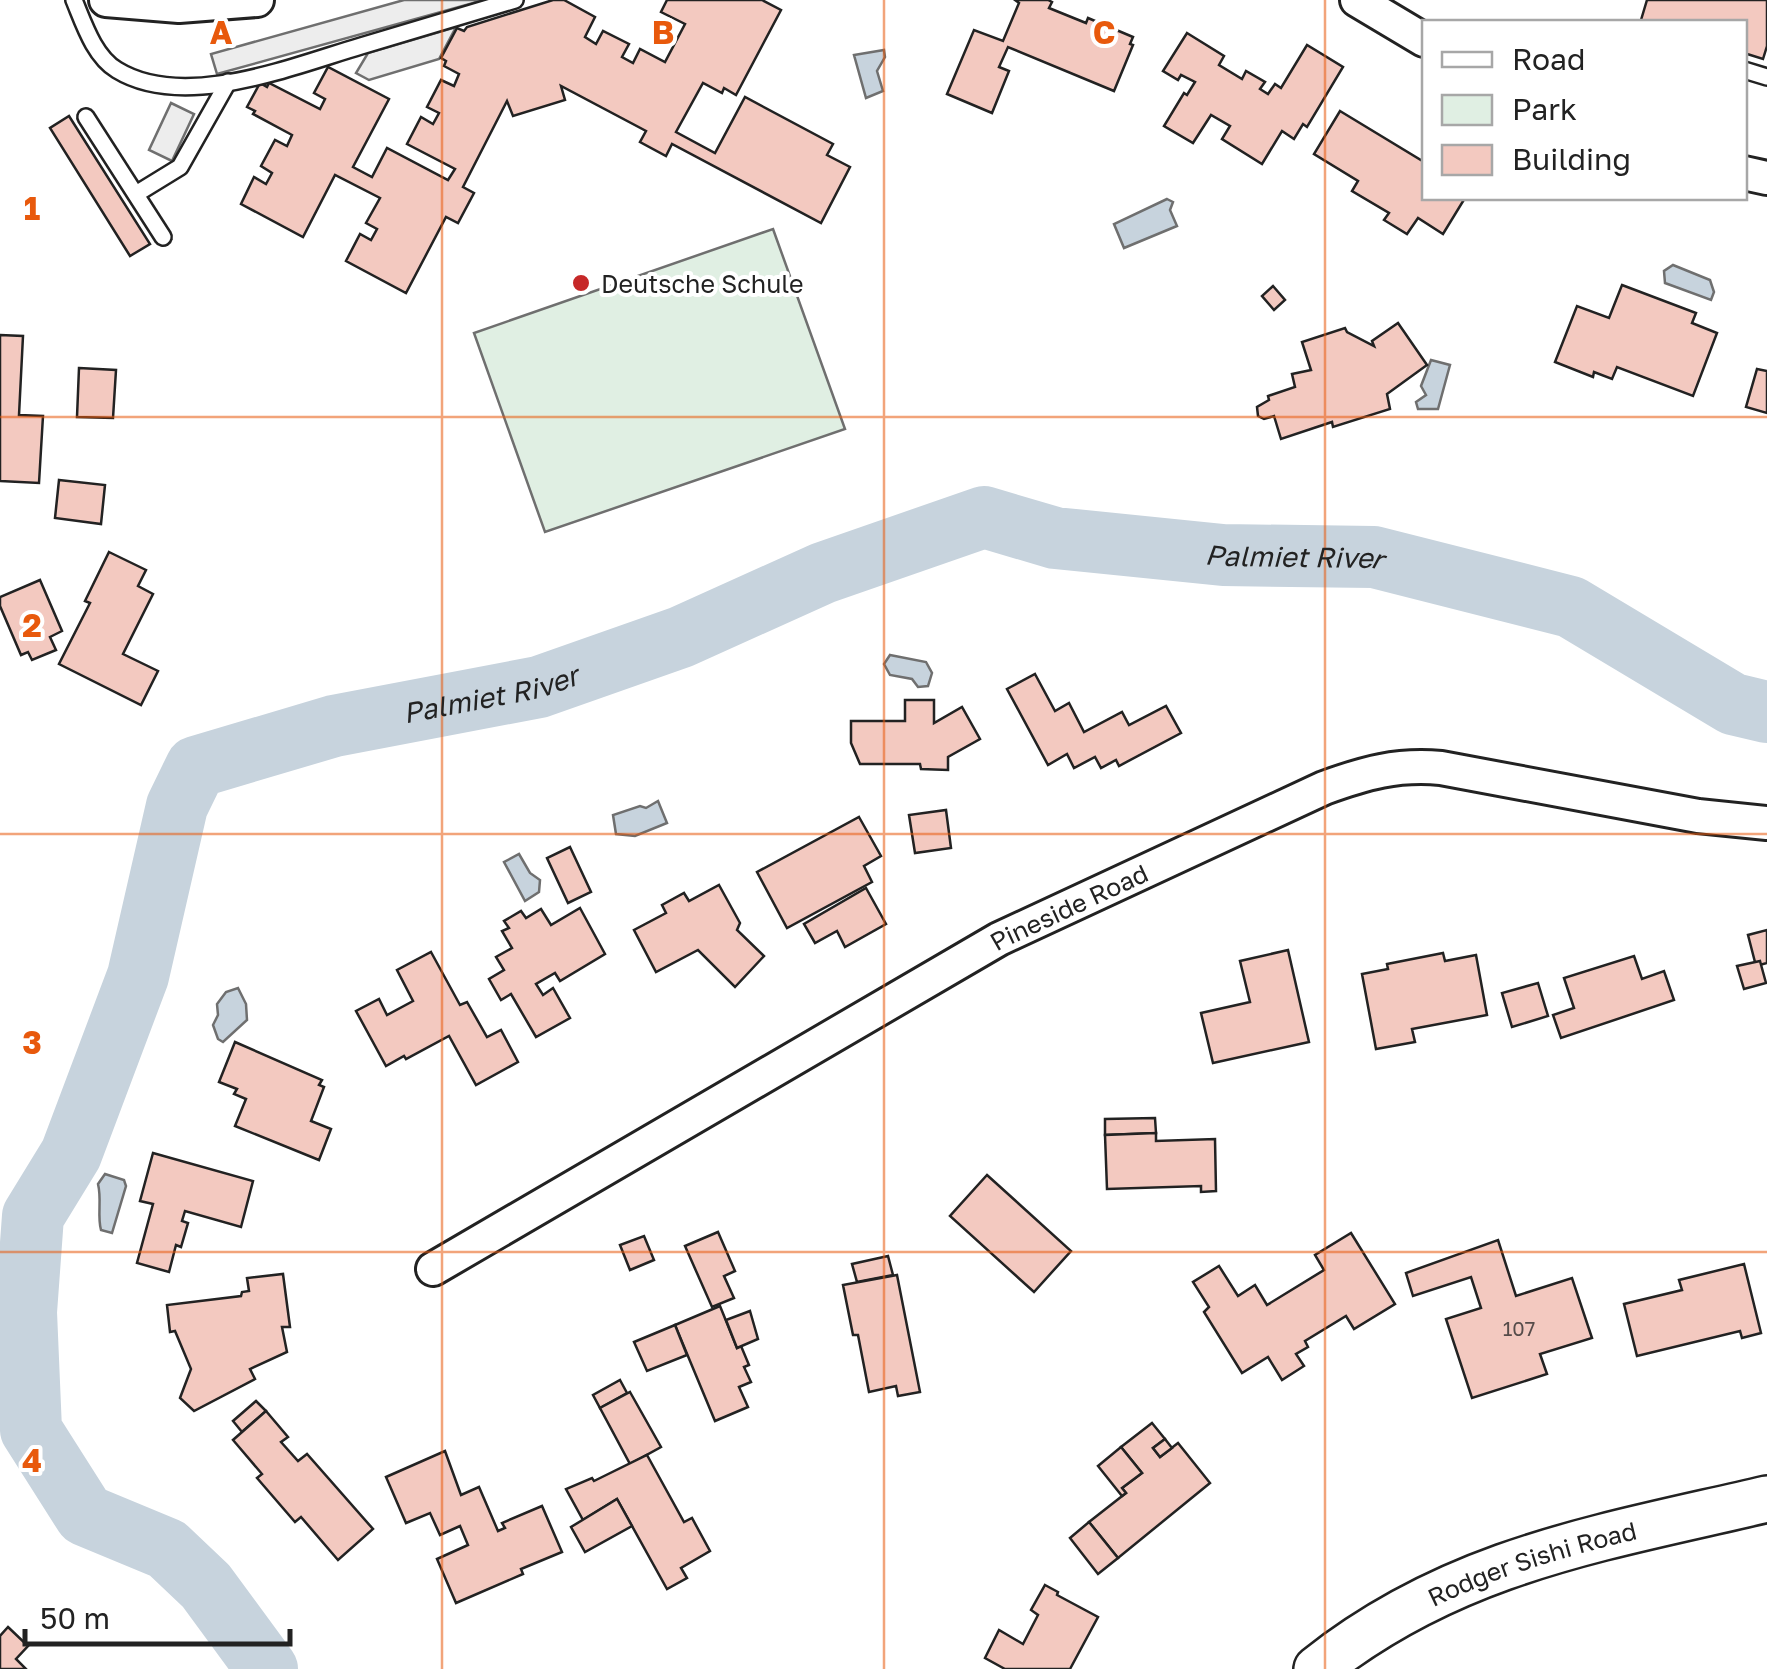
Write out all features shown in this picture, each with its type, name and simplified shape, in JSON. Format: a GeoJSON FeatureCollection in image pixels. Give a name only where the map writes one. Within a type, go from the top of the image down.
{"type":"FeatureCollection","features":[{"type":"Feature","properties":{"kind":"main road","name":"Rodger Sishi Road"},"geometry":{"type":"LineString","coordinates":[[1317,1669],[1356,1638],[1472,1576],[1563,1547],[1767,1499]]}},
{"type":"Feature","properties":{"kind":"street"},"geometry":{"type":"LineString","coordinates":[[106,0],[179,6],[257,0]]}},
{"type":"Feature","properties":{"kind":"street"},"geometry":{"type":"LineString","coordinates":[[1357,0],[1422,39]]}},
{"type":"Feature","properties":{"kind":"street","name":"Pineside Road"},"geometry":{"type":"LineString","coordinates":[[433,1269],[1000,939],[1324,788],[1372,770],[1406,765],[1441,768],[1698,816],[1767,824]]}},
{"type":"Feature","properties":{"kind":"lane"},"geometry":{"type":"LineString","coordinates":[[74,0],[88,32],[114,69],[137,80],[195,86],[228,82],[515,0]]}},
{"type":"Feature","properties":{"kind":"lane"},"geometry":{"type":"LineString","coordinates":[[136,194],[180,167],[228,82]]}},
{"type":"Feature","properties":{"kind":"lane"},"geometry":{"type":"LineString","coordinates":[[86,117],[163,237]]}},
{"type":"Feature","properties":{"kind":"green space"},"geometry":{"type":"Polygon","coordinates":[[[773,229],[845,429],[545,532],[474,333],[773,229]]]}},
{"type":"Feature","properties":{"kind":"shaded area"},"geometry":{"type":"Polygon","coordinates":[[[404,0],[484,0],[217,74],[211,54],[404,0]]]}},
{"type":"Feature","properties":{"kind":"shaded area"},"geometry":{"type":"Polygon","coordinates":[[[456,27],[439,59],[369,80],[356,73],[368,53],[456,27]]]}},
{"type":"Feature","properties":{"kind":"shaded area"},"geometry":{"type":"Polygon","coordinates":[[[884,50],[885,57],[877,71],[883,91],[866,98],[854,55],[884,50]]]}},
{"type":"Feature","properties":{"kind":"shaded area"},"geometry":{"type":"Polygon","coordinates":[[[171,103],[194,114],[172,161],[149,150],[171,103]]]}},
{"type":"Feature","properties":{"kind":"shaded area"},"geometry":{"type":"Polygon","coordinates":[[[1167,199],[1173,202],[1170,210],[1177,226],[1124,248],[1114,224],[1167,199]]]}},
{"type":"Feature","properties":{"kind":"shaded area"},"geometry":{"type":"Polygon","coordinates":[[[1673,265],[1710,280],[1714,292],[1711,300],[1665,283],[1664,271],[1673,265]]]}},
{"type":"Feature","properties":{"kind":"shaded area"},"geometry":{"type":"Polygon","coordinates":[[[1431,360],[1450,365],[1438,409],[1418,409],[1416,402],[1426,395],[1421,386],[1431,360]]]}},
{"type":"Feature","properties":{"kind":"shaded area"},"geometry":{"type":"Polygon","coordinates":[[[890,655],[926,662],[932,673],[928,686],[918,687],[912,679],[890,675],[884,664],[890,655]]]}},
{"type":"Feature","properties":{"kind":"shaded area"},"geometry":{"type":"Polygon","coordinates":[[[658,801],[667,823],[635,836],[616,834],[613,815],[640,806],[646,808],[658,801]]]}},
{"type":"Feature","properties":{"kind":"shaded area"},"geometry":{"type":"Polygon","coordinates":[[[519,854],[530,873],[540,880],[539,892],[525,901],[504,862],[519,854]]]}},
{"type":"Feature","properties":{"kind":"shaded area"},"geometry":{"type":"Polygon","coordinates":[[[238,988],[246,1004],[247,1020],[223,1042],[213,1025],[218,1015],[217,1004],[226,992],[238,988]]]}},
{"type":"Feature","properties":{"kind":"shaded area"},"geometry":{"type":"Polygon","coordinates":[[[105,1174],[124,1180],[126,1186],[112,1233],[101,1230],[100,1224],[98,1184],[105,1174]]]}},
{"type":"Feature","properties":{"kind":"building"},"geometry":{"type":"Polygon","coordinates":[[[553,0],[564,0],[595,17],[585,37],[596,44],[603,31],[629,44],[622,57],[633,63],[640,49],[665,62],[685,24],[661,12],[667,0],[762,0],[781,10],[736,95],[703,83],[676,132],[715,153],[745,97],[833,144],[827,155],[850,167],[821,223],[672,144],[666,156],[640,142],[646,131],[561,86],[565,100],[513,116],[507,101],[463,187],[474,193],[458,223],[446,217],[406,293],[346,261],[360,234],[371,240],[377,229],[366,223],[380,198],[335,175],[303,237],[241,204],[254,177],[266,184],[272,173],[261,166],[275,140],[287,146],[292,135],[247,107],[260,83],[267,87],[269,83],[320,109],[325,99],[314,93],[328,67],[389,99],[353,167],[372,177],[387,148],[448,180],[455,169],[407,144],[421,117],[433,124],[439,113],[427,107],[441,80],[454,86],[459,74],[444,66],[446,61],[441,58],[457,28],[464,31],[553,0]]]}},
{"type":"Feature","properties":{"kind":"building"},"geometry":{"type":"Polygon","coordinates":[[[1015,0],[1048,0],[1052,2],[1049,8],[1086,23],[1088,18],[1133,37],[1114,91],[1008,47],[999,67],[1009,71],[992,113],[947,94],[974,30],[1003,41],[1019,3],[1015,0]]]}},
{"type":"Feature","properties":{"kind":"building"},"geometry":{"type":"Polygon","coordinates":[[[1647,0],[1767,0],[1767,46],[1763,59],[1747,54],[1747,20],[1641,20],[1647,0]]]}},
{"type":"Feature","properties":{"kind":"building"},"geometry":{"type":"Polygon","coordinates":[[[1187,33],[1224,56],[1219,65],[1242,79],[1246,71],[1265,82],[1260,89],[1268,94],[1275,84],[1281,88],[1307,45],[1343,67],[1307,127],[1303,124],[1294,139],[1282,131],[1262,164],[1222,139],[1230,126],[1211,115],[1193,143],[1164,126],[1195,82],[1181,75],[1178,80],[1163,71],[1187,33]]]}},
{"type":"Feature","properties":{"kind":"building"},"geometry":{"type":"Polygon","coordinates":[[[1340,111],[1422,161],[1422,200],[1464,200],[1443,234],[1418,218],[1407,234],[1384,220],[1389,213],[1352,191],[1358,181],[1314,154],[1340,111]]]}},
{"type":"Feature","properties":{"kind":"building"},"geometry":{"type":"Polygon","coordinates":[[[69,116],[150,244],[130,256],[50,128],[69,116]]]}},
{"type":"Feature","properties":{"kind":"building"},"geometry":{"type":"Polygon","coordinates":[[[1622,285],[1696,313],[1692,323],[1717,333],[1693,396],[1617,367],[1612,379],[1594,372],[1593,377],[1555,362],[1577,306],[1609,318],[1622,285]]]}},
{"type":"Feature","properties":{"kind":"building"},"geometry":{"type":"Polygon","coordinates":[[[1273,286],[1285,300],[1274,310],[1262,296],[1273,286]]]}},
{"type":"Feature","properties":{"kind":"building"},"geometry":{"type":"Polygon","coordinates":[[[1398,323],[1427,365],[1387,394],[1390,409],[1281,439],[1274,416],[1258,416],[1257,407],[1269,400],[1268,396],[1295,387],[1292,374],[1311,370],[1302,342],[1345,328],[1374,346],[1372,341],[1398,323]]]}},
{"type":"Feature","properties":{"kind":"building"},"geometry":{"type":"Polygon","coordinates":[[[0,335],[23,336],[19,415],[43,416],[39,483],[0,481],[0,335]]]}},
{"type":"Feature","properties":{"kind":"building"},"geometry":{"type":"Polygon","coordinates":[[[79,368],[116,370],[113,418],[77,417],[79,368]]]}},
{"type":"Feature","properties":{"kind":"building"},"geometry":{"type":"Polygon","coordinates":[[[1757,369],[1767,371],[1767,413],[1746,407],[1757,369]]]}},
{"type":"Feature","properties":{"kind":"building"},"geometry":{"type":"Polygon","coordinates":[[[59,480],[105,485],[101,524],[55,518],[59,480]]]}},
{"type":"Feature","properties":{"kind":"building"},"geometry":{"type":"Polygon","coordinates":[[[109,552],[146,570],[138,586],[153,594],[123,654],[158,671],[141,705],[59,664],[90,603],[85,601],[109,552]]]}},
{"type":"Feature","properties":{"kind":"building"},"geometry":{"type":"Polygon","coordinates":[[[40,580],[62,631],[50,637],[56,650],[32,660],[28,652],[21,655],[0,606],[0,597],[40,580]]]}},
{"type":"Feature","properties":{"kind":"building"},"geometry":{"type":"Polygon","coordinates":[[[1035,674],[1055,711],[1069,703],[1084,732],[1122,712],[1129,725],[1166,706],[1181,733],[1119,766],[1116,760],[1101,768],[1095,757],[1074,768],[1067,754],[1048,765],[1007,689],[1035,674]]]}},
{"type":"Feature","properties":{"kind":"building"},"geometry":{"type":"Polygon","coordinates":[[[905,700],[934,700],[934,723],[962,707],[980,739],[948,757],[948,770],[921,769],[920,764],[860,764],[851,743],[851,721],[905,721],[905,700]]]}},
{"type":"Feature","properties":{"kind":"building"},"geometry":{"type":"Polygon","coordinates":[[[946,810],[951,848],[915,853],[909,815],[946,810]]]}},
{"type":"Feature","properties":{"kind":"building"},"geometry":{"type":"Polygon","coordinates":[[[859,817],[881,856],[864,866],[872,882],[787,928],[757,872],[859,817]]]}},
{"type":"Feature","properties":{"kind":"building"},"geometry":{"type":"Polygon","coordinates":[[[570,847],[591,892],[568,903],[547,858],[570,847]]]}},
{"type":"Feature","properties":{"kind":"building"},"geometry":{"type":"Polygon","coordinates":[[[719,885],[740,923],[737,930],[764,956],[735,987],[698,950],[656,972],[634,930],[666,913],[662,905],[684,893],[689,901],[719,885]]]}},
{"type":"Feature","properties":{"kind":"building"},"geometry":{"type":"Polygon","coordinates":[[[866,888],[886,924],[845,947],[837,931],[815,943],[804,924],[866,888]]]}},
{"type":"Feature","properties":{"kind":"building"},"geometry":{"type":"Polygon","coordinates":[[[580,908],[605,954],[560,981],[555,973],[536,984],[543,995],[553,988],[570,1018],[536,1037],[511,994],[501,1000],[489,979],[504,970],[496,957],[512,948],[502,931],[509,928],[504,921],[521,911],[526,918],[541,909],[551,925],[580,908]]]}},
{"type":"Feature","properties":{"kind":"building"},"geometry":{"type":"Polygon","coordinates":[[[1767,930],[1767,963],[1756,966],[1748,935],[1767,930]]]}},
{"type":"Feature","properties":{"kind":"building"},"geometry":{"type":"Polygon","coordinates":[[[1288,950],[1309,1042],[1213,1063],[1201,1013],[1250,1002],[1240,961],[1288,950]]]}},
{"type":"Feature","properties":{"kind":"building"},"geometry":{"type":"Polygon","coordinates":[[[431,952],[460,1005],[467,1002],[487,1037],[501,1030],[518,1062],[476,1085],[449,1036],[386,1066],[356,1011],[379,999],[387,1015],[413,1001],[397,970],[431,952]]]}},
{"type":"Feature","properties":{"kind":"building"},"geometry":{"type":"Polygon","coordinates":[[[1443,953],[1445,961],[1476,955],[1487,1015],[1412,1029],[1415,1042],[1376,1049],[1362,974],[1388,969],[1387,964],[1443,953]]]}},
{"type":"Feature","properties":{"kind":"building"},"geometry":{"type":"Polygon","coordinates":[[[1634,956],[1642,979],[1664,971],[1674,1000],[1561,1038],[1553,1015],[1574,1008],[1564,978],[1634,956]]]}},
{"type":"Feature","properties":{"kind":"building"},"geometry":{"type":"Polygon","coordinates":[[[1760,961],[1766,983],[1744,989],[1737,966],[1760,961]]]}},
{"type":"Feature","properties":{"kind":"building"},"geometry":{"type":"Polygon","coordinates":[[[1538,983],[1548,1016],[1512,1027],[1502,993],[1538,983]]]}},
{"type":"Feature","properties":{"kind":"building"},"geometry":{"type":"Polygon","coordinates":[[[235,1042],[322,1080],[319,1085],[324,1087],[311,1121],[331,1129],[319,1160],[235,1126],[246,1099],[234,1094],[237,1089],[219,1082],[235,1042]]]}},
{"type":"Feature","properties":{"kind":"building"},"geometry":{"type":"Polygon","coordinates":[[[1155,1118],[1156,1133],[1105,1135],[1105,1119],[1155,1118]]]}},
{"type":"Feature","properties":{"kind":"building"},"geometry":{"type":"Polygon","coordinates":[[[1156,1133],[1156,1141],[1215,1139],[1216,1191],[1201,1192],[1201,1186],[1107,1189],[1105,1135],[1156,1133]]]}},
{"type":"Feature","properties":{"kind":"building"},"geometry":{"type":"Polygon","coordinates":[[[153,1153],[253,1181],[241,1227],[185,1211],[182,1221],[188,1223],[181,1247],[176,1245],[169,1272],[137,1263],[153,1204],[140,1201],[153,1153]]]}},
{"type":"Feature","properties":{"kind":"building"},"geometry":{"type":"Polygon","coordinates":[[[987,1175],[1071,1251],[1034,1292],[950,1216],[987,1175]]]}},
{"type":"Feature","properties":{"kind":"building"},"geometry":{"type":"Polygon","coordinates":[[[718,1232],[735,1271],[724,1276],[734,1298],[712,1307],[685,1246],[718,1232]]]}},
{"type":"Feature","properties":{"kind":"building"},"geometry":{"type":"Polygon","coordinates":[[[1351,1233],[1395,1304],[1354,1329],[1346,1316],[1305,1341],[1308,1347],[1296,1354],[1304,1366],[1282,1380],[1268,1357],[1242,1373],[1204,1312],[1209,1307],[1193,1282],[1219,1266],[1238,1296],[1255,1285],[1267,1305],[1324,1270],[1315,1255],[1351,1233]]]}},
{"type":"Feature","properties":{"kind":"building"},"geometry":{"type":"Polygon","coordinates":[[[644,1236],[654,1260],[630,1270],[620,1245],[644,1236]]]}},
{"type":"Feature","properties":{"kind":"building"},"geometry":{"type":"Polygon","coordinates":[[[1498,1240],[1516,1296],[1572,1278],[1592,1338],[1540,1354],[1547,1374],[1472,1398],[1446,1319],[1481,1308],[1471,1277],[1413,1296],[1406,1273],[1498,1240]]]}},
{"type":"Feature","properties":{"kind":"building"},"geometry":{"type":"Polygon","coordinates":[[[888,1256],[893,1275],[857,1282],[852,1264],[888,1256]]]}},
{"type":"Feature","properties":{"kind":"building"},"geometry":{"type":"Polygon","coordinates":[[[1744,1264],[1761,1333],[1742,1338],[1740,1331],[1637,1356],[1624,1304],[1682,1290],[1679,1280],[1744,1264]]]}},
{"type":"Feature","properties":{"kind":"building"},"geometry":{"type":"Polygon","coordinates":[[[283,1274],[290,1327],[282,1327],[287,1352],[250,1369],[255,1379],[194,1411],[180,1398],[191,1369],[175,1331],[170,1332],[167,1305],[241,1296],[249,1291],[247,1278],[283,1274]]]}},
{"type":"Feature","properties":{"kind":"building"},"geometry":{"type":"Polygon","coordinates":[[[897,1275],[920,1392],[898,1396],[896,1386],[869,1392],[843,1285],[897,1275]]]}},
{"type":"Feature","properties":{"kind":"building"},"geometry":{"type":"Polygon","coordinates":[[[720,1306],[737,1348],[741,1346],[749,1365],[744,1367],[751,1382],[739,1387],[748,1407],[715,1421],[675,1325],[720,1306]]]}},
{"type":"Feature","properties":{"kind":"building"},"geometry":{"type":"Polygon","coordinates":[[[750,1311],[758,1339],[737,1348],[726,1320],[750,1311]]]}},
{"type":"Feature","properties":{"kind":"building"},"geometry":{"type":"Polygon","coordinates":[[[675,1325],[687,1355],[647,1371],[634,1342],[675,1325]]]}},
{"type":"Feature","properties":{"kind":"building"},"geometry":{"type":"Polygon","coordinates":[[[620,1380],[627,1393],[600,1408],[593,1395],[620,1380]]]}},
{"type":"Feature","properties":{"kind":"building"},"geometry":{"type":"Polygon","coordinates":[[[630,1392],[661,1447],[630,1464],[600,1408],[630,1392]]]}},
{"type":"Feature","properties":{"kind":"building"},"geometry":{"type":"Polygon","coordinates":[[[256,1401],[266,1411],[242,1432],[233,1421],[256,1401]]]}},
{"type":"Feature","properties":{"kind":"building"},"geometry":{"type":"Polygon","coordinates":[[[266,1411],[288,1437],[281,1442],[298,1461],[307,1454],[373,1529],[338,1560],[301,1517],[295,1522],[257,1478],[262,1474],[233,1440],[266,1411]]]}},
{"type":"Feature","properties":{"kind":"building"},"geometry":{"type":"Polygon","coordinates":[[[1152,1423],[1165,1439],[1153,1448],[1160,1457],[1178,1443],[1210,1483],[1118,1558],[1089,1522],[1126,1493],[1122,1488],[1142,1473],[1121,1447],[1152,1423]]]}},
{"type":"Feature","properties":{"kind":"building"},"geometry":{"type":"Polygon","coordinates":[[[1165,1439],[1172,1448],[1160,1457],[1153,1448],[1165,1439]]]}},
{"type":"Feature","properties":{"kind":"building"},"geometry":{"type":"Polygon","coordinates":[[[1121,1447],[1142,1473],[1122,1488],[1126,1493],[1122,1496],[1098,1466],[1121,1447]]]}},
{"type":"Feature","properties":{"kind":"building"},"geometry":{"type":"Polygon","coordinates":[[[445,1451],[461,1495],[479,1487],[498,1531],[505,1528],[502,1523],[542,1506],[562,1552],[456,1603],[437,1559],[468,1545],[460,1526],[440,1535],[430,1513],[406,1523],[386,1477],[445,1451]]]}},
{"type":"Feature","properties":{"kind":"building"},"geometry":{"type":"Polygon","coordinates":[[[647,1455],[684,1522],[692,1518],[710,1551],[681,1568],[687,1578],[667,1589],[617,1499],[583,1520],[566,1489],[592,1478],[594,1481],[647,1455]]]}},
{"type":"Feature","properties":{"kind":"building"},"geometry":{"type":"Polygon","coordinates":[[[617,1499],[632,1526],[585,1552],[571,1527],[617,1499]]]}},
{"type":"Feature","properties":{"kind":"building"},"geometry":{"type":"Polygon","coordinates":[[[1089,1522],[1118,1558],[1098,1574],[1070,1538],[1089,1522]]]}},
{"type":"Feature","properties":{"kind":"building"},"geometry":{"type":"Polygon","coordinates":[[[1045,1585],[1098,1617],[1070,1669],[1005,1669],[985,1658],[999,1630],[1023,1644],[1038,1615],[1031,1610],[1045,1585]]]}},
{"type":"Feature","properties":{"kind":"building"},"geometry":{"type":"Polygon","coordinates":[[[8,1627],[28,1646],[16,1659],[26,1669],[0,1669],[0,1636],[8,1627]]]}},
{"type":"Feature","properties":{"kind":"waterway","name":"Palmiet River"},"geometry":{"type":"LineString","coordinates":[[267,1669],[206,1586],[167,1549],[85,1515],[31,1430],[26,1312],[33,1216],[71,1154],[138,976],[177,806],[196,767],[334,726],[539,687],[681,637],[823,573],[984,517],[1055,538],[1223,555],[1374,557],[1571,607],[1733,704],[1767,712]]}},
{"type":"Feature","properties":{"kind":"place","name":"Deutsche Schule"},"geometry":{"type":"Point","coordinates":[581,283]}}]}
